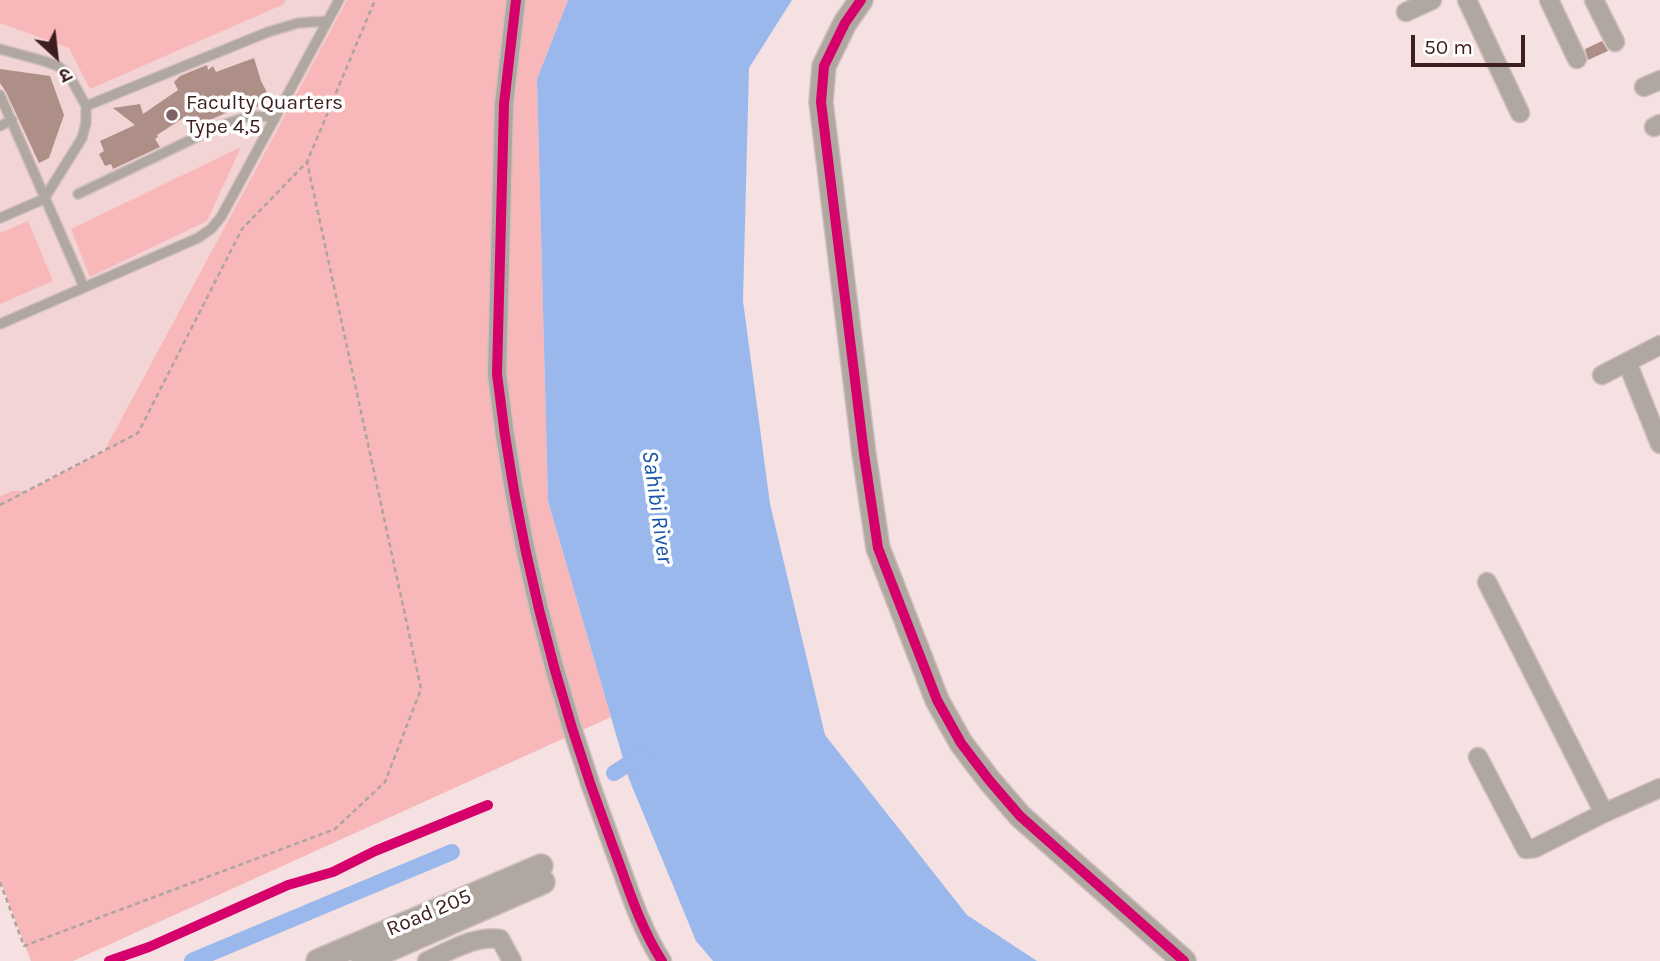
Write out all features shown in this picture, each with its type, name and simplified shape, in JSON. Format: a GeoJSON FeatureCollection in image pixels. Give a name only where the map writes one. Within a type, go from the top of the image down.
{"type":"FeatureCollection","features":[{"type":"Feature","properties":{"kind":"street"},"geometry":{"type":"LineString","coordinates":[[516,0],[504,104],[497,373],[500,406],[525,546],[554,667],[597,804],[643,928],[662,961]]}},
{"type":"Feature","properties":{"kind":"street"},"geometry":{"type":"LineString","coordinates":[[861,0],[845,23],[824,66],[821,102],[860,428],[878,548],[937,700],[961,743],[1020,816],[1184,961]]}},
{"type":"Feature","properties":{"kind":"street"},"geometry":{"type":"LineString","coordinates":[[1406,12],[1432,0]]}},
{"type":"Feature","properties":{"kind":"street"},"geometry":{"type":"LineString","coordinates":[[1467,0],[1520,113]]}},
{"type":"Feature","properties":{"kind":"street"},"geometry":{"type":"LineString","coordinates":[[1549,0],[1577,59]]}},
{"type":"Feature","properties":{"kind":"street"},"geometry":{"type":"LineString","coordinates":[[1594,0],[1615,42]]}},
{"type":"Feature","properties":{"kind":"street"},"geometry":{"type":"LineString","coordinates":[[1602,375],[1660,345]]}},
{"type":"Feature","properties":{"kind":"street"},"geometry":{"type":"LineString","coordinates":[[1627,362],[1660,444]]}},
{"type":"Feature","properties":{"kind":"street"},"geometry":{"type":"LineString","coordinates":[[1487,582],[1604,813]]}},
{"type":"Feature","properties":{"kind":"street"},"geometry":{"type":"LineString","coordinates":[[1478,757],[1526,849],[1535,848],[1604,813],[1660,789]]}},
{"type":"Feature","properties":{"kind":"street","name":"Road 205"},"geometry":{"type":"LineString","coordinates":[[317,961],[542,874],[363,961]]}},
{"type":"Feature","properties":{"kind":"street"},"geometry":{"type":"LineString","coordinates":[[427,961],[489,937],[500,939],[512,961]]}},
{"type":"Feature","properties":{"kind":"lane"},"geometry":{"type":"LineString","coordinates":[[0,324],[198,238],[211,229],[221,217],[339,0]]}},
{"type":"Feature","properties":{"kind":"lane"},"geometry":{"type":"LineString","coordinates":[[86,106],[268,32],[298,23],[327,21]]}},
{"type":"Feature","properties":{"kind":"lane"},"geometry":{"type":"LineString","coordinates":[[0,49],[58,66],[69,75],[86,106],[82,138],[44,199],[0,218]]}},
{"type":"Feature","properties":{"kind":"lane"},"geometry":{"type":"LineString","coordinates":[[0,95],[84,287]]}},
{"type":"Feature","properties":{"kind":"lane"},"geometry":{"type":"LineString","coordinates":[[78,194],[222,125],[250,116],[275,117]]}},
{"type":"Feature","properties":{"kind":"lane"},"geometry":{"type":"LineString","coordinates":[[0,125],[12,120]]}},
{"type":"Feature","properties":{"kind":"path"},"geometry":{"type":"LineString","coordinates":[[0,505],[138,433],[242,229],[307,162],[375,0]]}},
{"type":"Feature","properties":{"kind":"path"},"geometry":{"type":"LineString","coordinates":[[0,882],[24,946],[335,829],[385,782],[421,689],[307,162]]}},
{"type":"Feature","properties":{"kind":"shaded area"},"geometry":{"type":"Polygon","coordinates":[[[0,0],[347,0],[104,451],[28,491],[12,491],[0,496],[0,0]]]}},
{"type":"Feature","properties":{"kind":"shaded area"},"geometry":{"type":"Polygon","coordinates":[[[0,0],[285,0],[284,4],[90,89],[69,48],[0,23],[0,0]]]}},
{"type":"Feature","properties":{"kind":"shaded area"},"geometry":{"type":"Polygon","coordinates":[[[347,0],[568,0],[537,79],[548,501],[611,717],[73,961],[31,961],[0,880],[0,496],[12,491],[28,491],[104,451],[347,0]]]}},
{"type":"Feature","properties":{"kind":"shaded area"},"geometry":{"type":"Polygon","coordinates":[[[241,147],[207,221],[90,277],[71,229],[241,147]]]}},
{"type":"Feature","properties":{"kind":"shaded area"},"geometry":{"type":"Polygon","coordinates":[[[28,221],[53,281],[0,304],[0,233],[28,221]]]}},
{"type":"Feature","properties":{"kind":"water","name":"Sahibi River"},"geometry":{"type":"Polygon","coordinates":[[[568,0],[792,0],[749,68],[743,301],[770,504],[825,735],[967,915],[1037,961],[713,961],[696,941],[629,779],[548,501],[537,79],[568,0]]]}},
{"type":"Feature","properties":{"kind":"building"},"geometry":{"type":"Polygon","coordinates":[[[1602,41],[1608,51],[1588,60],[1585,49],[1602,41]]]}},
{"type":"Feature","properties":{"kind":"building","name":"Faculty Quarters Type 4,5"},"geometry":{"type":"Polygon","coordinates":[[[254,58],[261,81],[271,100],[252,109],[248,109],[247,104],[191,128],[188,115],[157,135],[155,139],[160,147],[113,169],[111,164],[105,166],[99,154],[104,151],[100,141],[135,125],[113,108],[140,104],[143,114],[178,90],[174,82],[180,76],[207,65],[208,70],[213,66],[216,72],[254,58]]]}},
{"type":"Feature","properties":{"kind":"building"},"geometry":{"type":"Polygon","coordinates":[[[0,69],[50,76],[64,115],[49,158],[39,163],[0,83],[0,69]]]}},
{"type":"Feature","properties":{"kind":"waterway"},"geometry":{"type":"LineString","coordinates":[[614,773],[642,755]]}},
{"type":"Feature","properties":{"kind":"waterway"},"geometry":{"type":"LineString","coordinates":[[192,961],[452,852]]}},
{"type":"Feature","properties":{"kind":"cycle path"},"geometry":{"type":"LineString","coordinates":[[516,0],[504,104],[497,374],[505,434],[526,553],[555,671],[591,787],[634,904],[662,961]]}},
{"type":"Feature","properties":{"kind":"cycle path"},"geometry":{"type":"LineString","coordinates":[[861,0],[845,23],[824,66],[821,102],[878,548],[937,700],[961,743],[1020,816],[1184,961]]}},
{"type":"Feature","properties":{"kind":"cycle path"},"geometry":{"type":"LineString","coordinates":[[109,961],[149,947],[288,885],[333,872],[375,851],[488,805]]}},
{"type":"Feature","properties":{"kind":"place","name":"Faculty Quarters Type 4,5"},"geometry":{"type":"Point","coordinates":[172,115]}}]}
